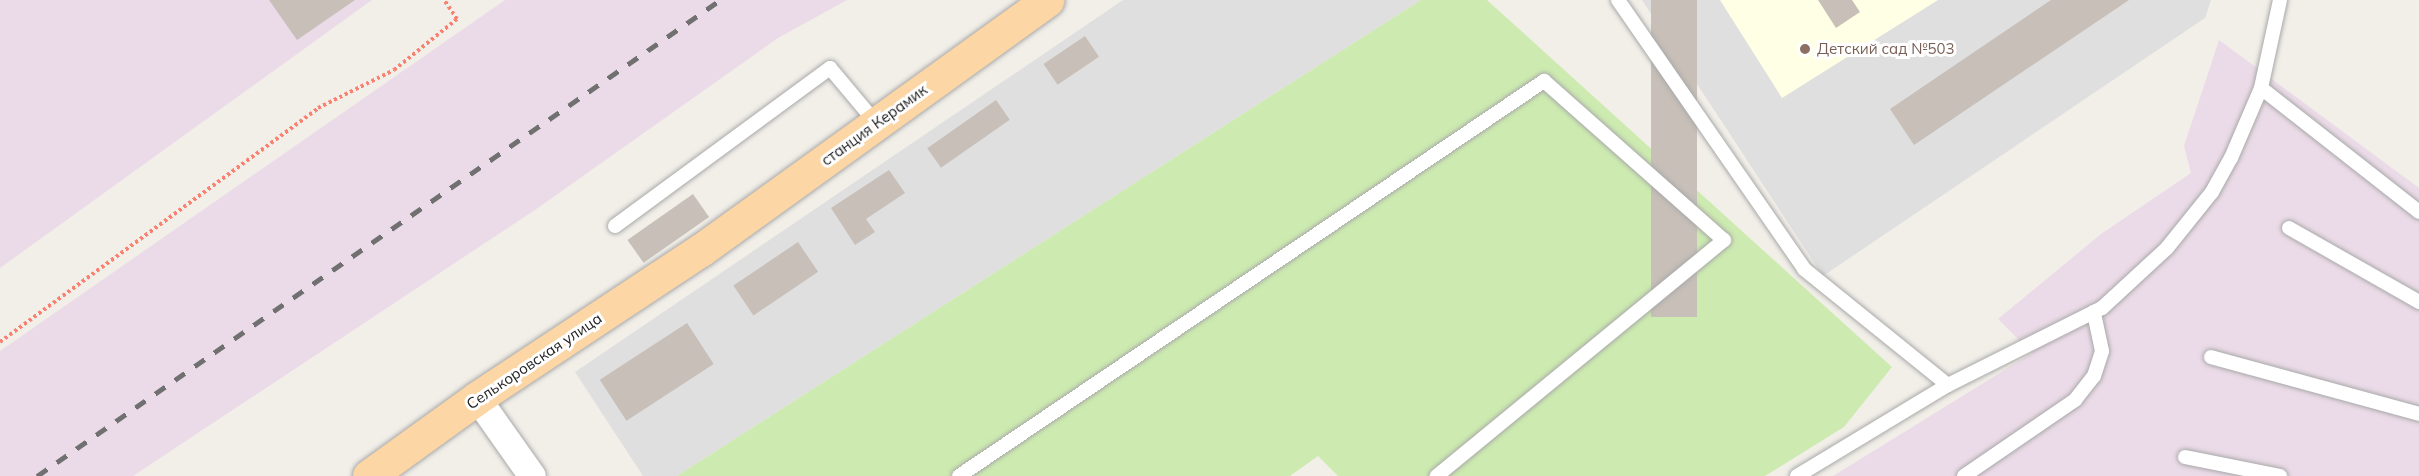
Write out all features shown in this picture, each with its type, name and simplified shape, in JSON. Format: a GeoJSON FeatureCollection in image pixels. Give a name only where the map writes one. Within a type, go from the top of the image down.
{"type":"FeatureCollection","features":[{"type":"Feature","properties":{"kind":"main road","name":"станция Керамик"},"geometry":{"type":"LineString","coordinates":[[701,250],[1047,0]]}},
{"type":"Feature","properties":{"kind":"main road","name":"Селькоровская улица"},"geometry":{"type":"LineString","coordinates":[[369,476],[477,398],[701,250]]}},
{"type":"Feature","properties":{"kind":"street"},"geometry":{"type":"LineString","coordinates":[[477,398],[532,476]]}},
{"type":"Feature","properties":{"kind":"lane"},"geometry":{"type":"LineString","coordinates":[[1618,0],[1804,269],[1948,385]]}},
{"type":"Feature","properties":{"kind":"lane"},"geometry":{"type":"LineString","coordinates":[[1797,476],[1948,385],[2094,312],[2167,248],[2212,192],[2261,88],[2280,0]]}},
{"type":"Feature","properties":{"kind":"lane"},"geometry":{"type":"LineString","coordinates":[[615,226],[830,68],[877,124]]}},
{"type":"Feature","properties":{"kind":"lane"},"geometry":{"type":"LineString","coordinates":[[959,476],[1544,81],[1724,240],[1437,476]]}},
{"type":"Feature","properties":{"kind":"lane"},"geometry":{"type":"LineString","coordinates":[[2261,88],[2419,212]]}},
{"type":"Feature","properties":{"kind":"lane"},"geometry":{"type":"LineString","coordinates":[[2289,228],[2419,302]]}},
{"type":"Feature","properties":{"kind":"lane"},"geometry":{"type":"LineString","coordinates":[[1964,476],[2075,400],[2094,376],[2102,351],[2094,312]]}},
{"type":"Feature","properties":{"kind":"lane"},"geometry":{"type":"LineString","coordinates":[[2211,357],[2419,414]]}},
{"type":"Feature","properties":{"kind":"lane"},"geometry":{"type":"LineString","coordinates":[[2185,457],[2280,476]]}},
{"type":"Feature","properties":{"kind":"path"},"geometry":{"type":"LineString","coordinates":[[0,342],[318,108],[394,70],[457,19],[444,0]]}},
{"type":"Feature","properties":{"kind":"shaded area"},"geometry":{"type":"Polygon","coordinates":[[[0,0],[372,0],[0,268],[0,0]]]}},
{"type":"Feature","properties":{"kind":"shaded area"},"geometry":{"type":"Polygon","coordinates":[[[505,0],[847,0],[778,38],[535,210],[133,476],[0,476],[0,351],[505,0]]]}},
{"type":"Feature","properties":{"kind":"shaded area"},"geometry":{"type":"Polygon","coordinates":[[[1123,0],[1421,0],[677,476],[643,476],[575,372],[1123,0]]]}},
{"type":"Feature","properties":{"kind":"shaded area"},"geometry":{"type":"Polygon","coordinates":[[[1642,0],[2211,0],[2205,18],[1823,276],[1642,0]]]}},
{"type":"Feature","properties":{"kind":"shaded area","name":"Детский сад №503"},"geometry":{"type":"Polygon","coordinates":[[[1720,0],[1938,0],[1782,98],[1720,0]]]}},
{"type":"Feature","properties":{"kind":"shaded area"},"geometry":{"type":"Polygon","coordinates":[[[2219,40],[2419,188],[2419,476],[1833,476],[2032,353],[1998,319],[2101,234],[2191,173],[2184,146],[2219,40]]]}},
{"type":"Feature","properties":{"kind":"green space"},"geometry":{"type":"Polygon","coordinates":[[[1421,0],[1487,0],[1892,367],[1844,427],[1765,476],[1338,476],[1318,456],[1290,476],[677,476],[1421,0]]]}},
{"type":"Feature","properties":{"kind":"building"},"geometry":{"type":"Polygon","coordinates":[[[269,0],[355,0],[297,40],[269,0]]]}},
{"type":"Feature","properties":{"kind":"building"},"geometry":{"type":"Polygon","coordinates":[[[1651,0],[1697,0],[1697,317],[1651,317],[1651,0]]]}},
{"type":"Feature","properties":{"kind":"building"},"geometry":{"type":"Polygon","coordinates":[[[1818,0],[1852,0],[1860,12],[1836,28],[1818,0]]]}},
{"type":"Feature","properties":{"kind":"building"},"geometry":{"type":"Polygon","coordinates":[[[2051,0],[2129,0],[1914,145],[1890,109],[2051,0]]]}},
{"type":"Feature","properties":{"kind":"building"},"geometry":{"type":"Polygon","coordinates":[[[1085,36],[1099,57],[1058,85],[1044,64],[1085,36]]]}},
{"type":"Feature","properties":{"kind":"building"},"geometry":{"type":"Polygon","coordinates":[[[996,100],[1010,120],[941,168],[927,148],[996,100]]]}},
{"type":"Feature","properties":{"kind":"building"},"geometry":{"type":"Polygon","coordinates":[[[889,170],[905,193],[866,219],[875,232],[855,245],[831,208],[889,170]]]}},
{"type":"Feature","properties":{"kind":"building"},"geometry":{"type":"Polygon","coordinates":[[[693,194],[709,217],[644,263],[627,240],[693,194]]]}},
{"type":"Feature","properties":{"kind":"building"},"geometry":{"type":"Polygon","coordinates":[[[798,242],[818,272],[753,315],[733,286],[798,242]]]}},
{"type":"Feature","properties":{"kind":"building"},"geometry":{"type":"Polygon","coordinates":[[[687,323],[714,364],[626,421],[600,380],[687,323]]]}},
{"type":"Feature","properties":{"kind":"railway"},"geometry":{"type":"LineString","coordinates":[[37,476],[720,0]]}},
{"type":"Feature","properties":{"kind":"place","name":"Детский сад №503"},"geometry":{"type":"Point","coordinates":[1805,49]}}]}
